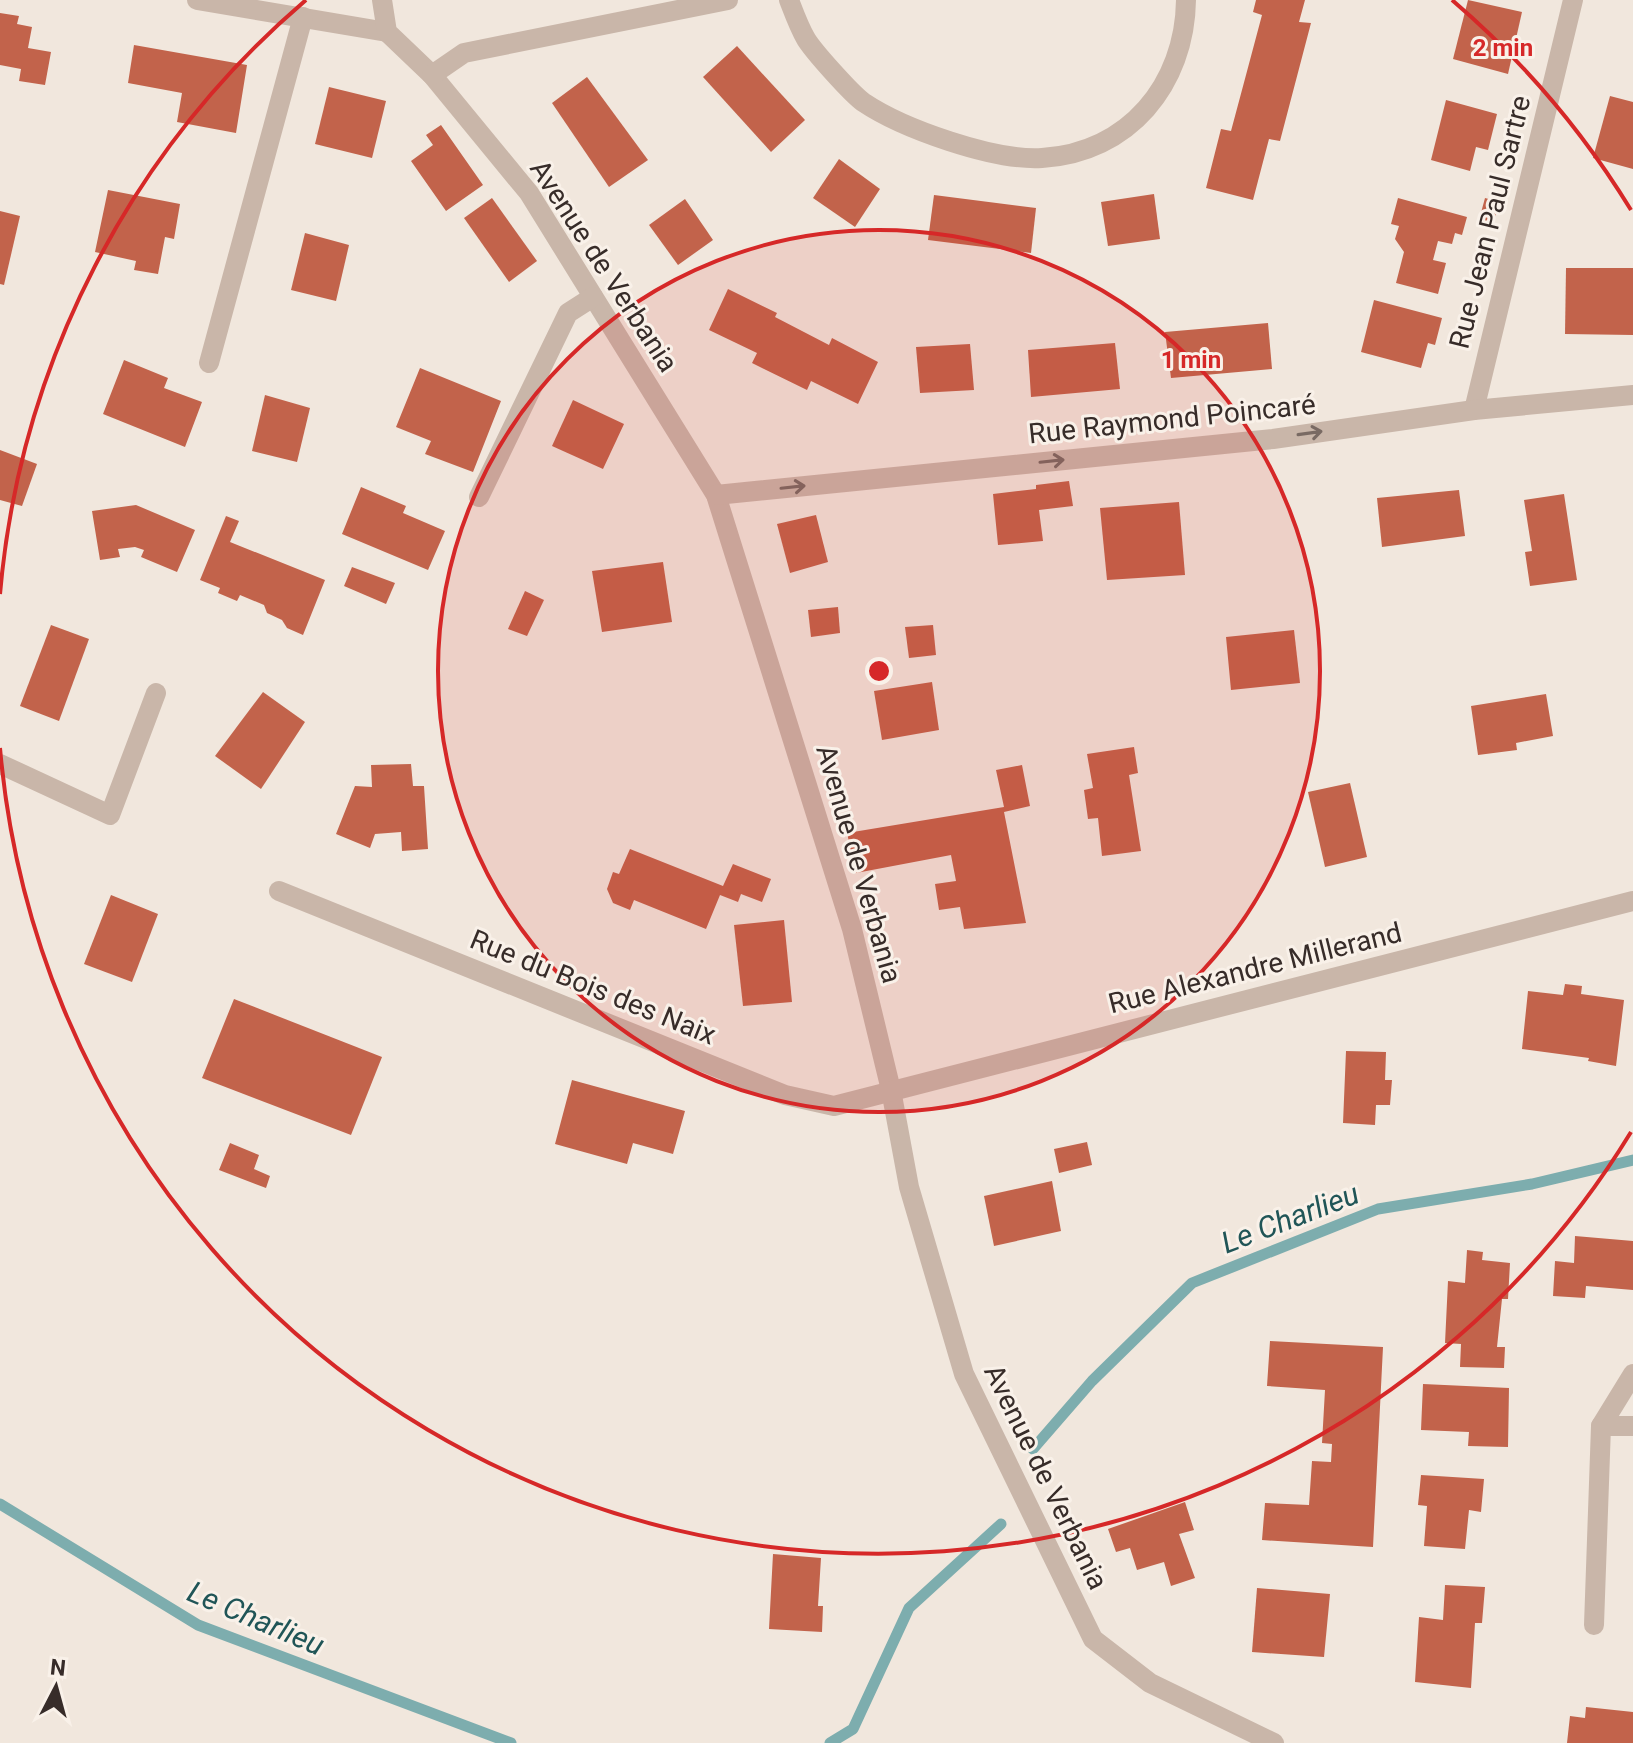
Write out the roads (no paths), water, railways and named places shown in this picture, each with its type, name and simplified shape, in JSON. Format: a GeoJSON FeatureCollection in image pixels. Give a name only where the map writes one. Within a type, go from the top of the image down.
{"type":"FeatureCollection","features":[{"type":"Feature","properties":{"kind":"street"},"geometry":{"type":"LineString","coordinates":[[197,0],[387,32],[382,0]]}},
{"type":"Feature","properties":{"kind":"street"},"geometry":{"type":"LineString","coordinates":[[432,75],[464,53],[728,0]]}},
{"type":"Feature","properties":{"kind":"street"},"geometry":{"type":"LineString","coordinates":[[789,0],[806,40],[861,101],[906,126],[949,140],[1003,155],[1042,158],[1088,149],[1114,135],[1151,107],[1173,69],[1186,29],[1186,0]]}},
{"type":"Feature","properties":{"kind":"street","name":"Rue Jean Paul Sartre"},"geometry":{"type":"LineString","coordinates":[[1474,410],[1573,0]]}},
{"type":"Feature","properties":{"kind":"street"},"geometry":{"type":"LineString","coordinates":[[209,363],[303,17]]}},
{"type":"Feature","properties":{"kind":"street","name":"Avenue de Verbania"},"geometry":{"type":"LineString","coordinates":[[387,32],[432,75],[529,193],[716,495],[852,929],[891,1090],[909,1187],[964,1374],[1093,1639],[1150,1683],[1274,1743]]}},
{"type":"Feature","properties":{"kind":"street"},"geometry":{"type":"LineString","coordinates":[[479,497],[568,313],[593,297]]}},
{"type":"Feature","properties":{"kind":"street","name":"Rue Raymond Poincaré"},"geometry":{"type":"LineString","coordinates":[[716,495],[1273,439],[1474,410],[1633,395]]}},
{"type":"Feature","properties":{"kind":"street"},"geometry":{"type":"LineString","coordinates":[[0,764],[110,815],[156,693]]}},
{"type":"Feature","properties":{"kind":"street","name":"Rue du Bois des Naix"},"geometry":{"type":"LineString","coordinates":[[279,891],[785,1095],[834,1106],[891,1090]]}},
{"type":"Feature","properties":{"kind":"street","name":"Rue Alexandre Millerand"},"geometry":{"type":"LineString","coordinates":[[891,1090],[1633,901]]}},
{"type":"Feature","properties":{"kind":"street"},"geometry":{"type":"LineString","coordinates":[[1594,1625],[1601,1426],[1633,1374]]}},
{"type":"Feature","properties":{"kind":"street"},"geometry":{"type":"LineString","coordinates":[[1601,1426],[1633,1426]]}},
{"type":"Feature","properties":{"kind":"waterway","name":"Le Charlieu"},"geometry":{"type":"LineString","coordinates":[[1033,1449],[1092,1381],[1192,1283],[1378,1209],[1532,1184],[1633,1160]]}},
{"type":"Feature","properties":{"kind":"waterway","name":"Le Charlieu"},"geometry":{"type":"LineString","coordinates":[[0,1504],[198,1625],[511,1743]]}},
{"type":"Feature","properties":{"kind":"waterway","name":"Le Charlieu"},"geometry":{"type":"LineString","coordinates":[[830,1743],[853,1729],[909,1608],[1001,1524]]}}]}
